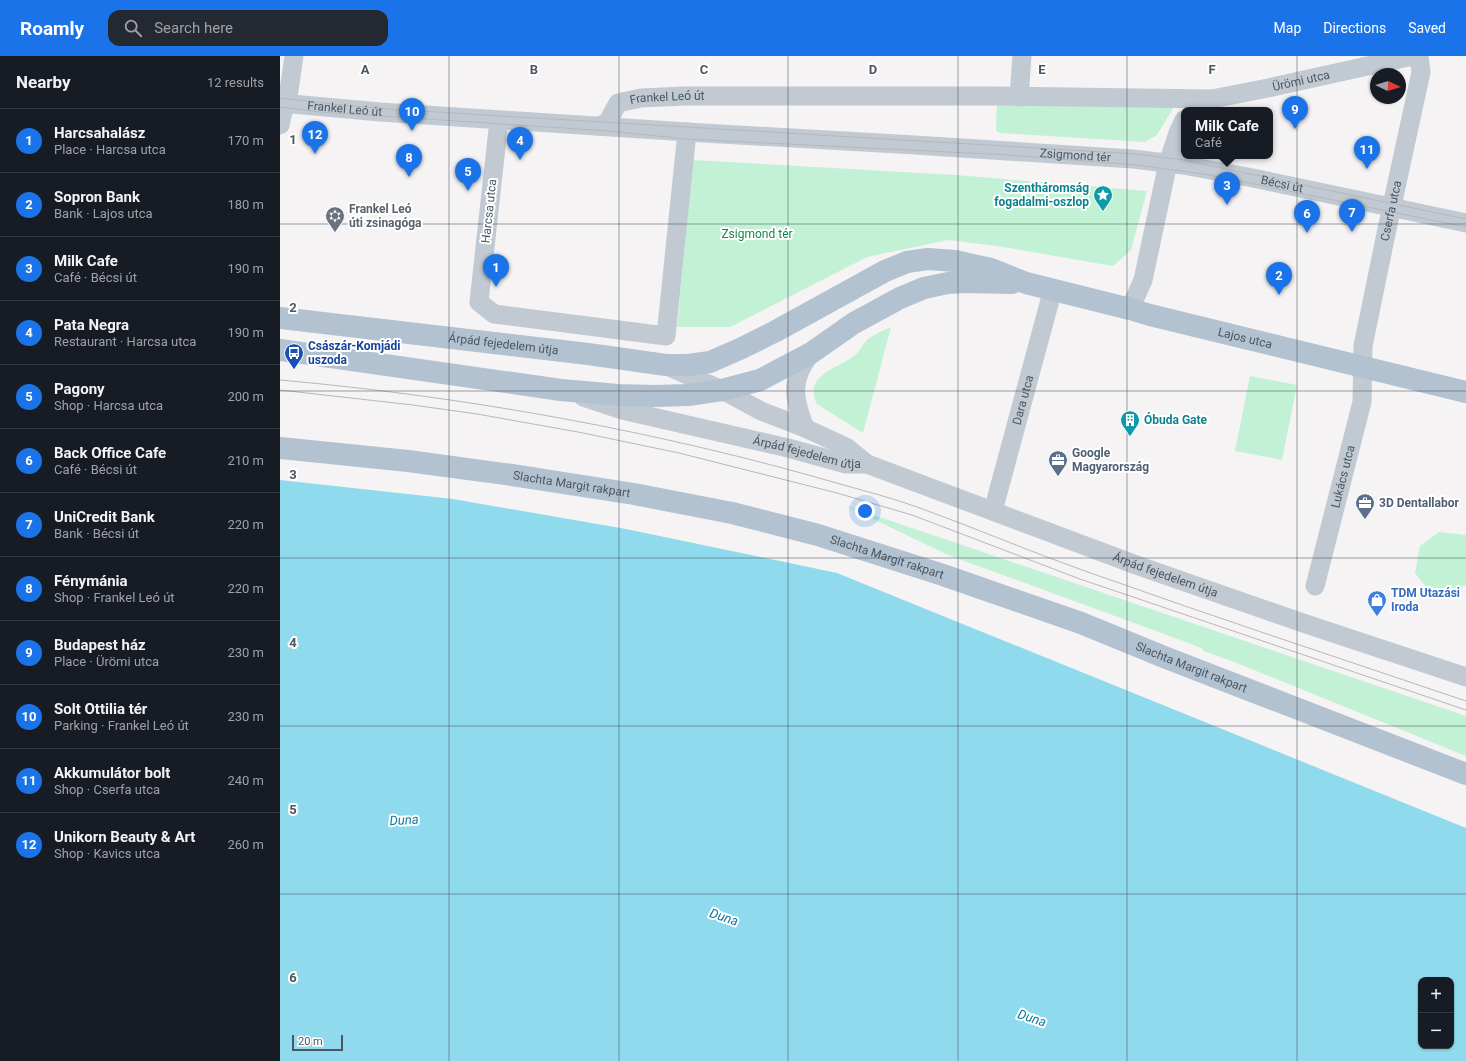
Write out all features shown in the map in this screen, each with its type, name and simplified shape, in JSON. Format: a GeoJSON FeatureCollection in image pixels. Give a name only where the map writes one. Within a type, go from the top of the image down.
{"type":"FeatureCollection","features":[{"type":"Feature","properties":{"kind":"main road"},"geometry":{"type":"LineString","coordinates":[[666,365],[688,365],[710,362],[776,331],[885,271],[907,262],[928,259],[955,261],[991,269],[1026,283]]}},
{"type":"Feature","properties":{"kind":"main road"},"geometry":{"type":"LineString","coordinates":[[722,390],[760,380],[811,353],[854,323],[900,298],[924,288],[964,282],[1026,283]]}},
{"type":"Feature","properties":{"kind":"main road","name":"Lajos utca"},"geometry":{"type":"LineString","coordinates":[[1026,283],[1150,315],[1466,392]]}},
{"type":"Feature","properties":{"kind":"main road","name":"Árpád fejedelem útja"},"geometry":{"type":"LineString","coordinates":[[280,318],[573,352],[666,365]]}},
{"type":"Feature","properties":{"kind":"main road","name":"Árpád fejedelem útja"},"geometry":{"type":"LineString","coordinates":[[280,350],[561,390],[618,395],[654,396],[688,395],[722,390]]}},
{"type":"Feature","properties":{"kind":"main road","name":"Slachta Margit rakpart"},"geometry":{"type":"LineString","coordinates":[[280,448],[408,461],[634,494],[732,514],[818,535],[943,575],[1081,623],[1466,774]]}},
{"type":"Feature","properties":{"kind":"street"},"geometry":{"type":"LineString","coordinates":[[280,125],[294,56]]}},
{"type":"Feature","properties":{"kind":"street"},"geometry":{"type":"LineString","coordinates":[[1022,56],[1019,97],[1212,99]]}},
{"type":"Feature","properties":{"kind":"street","name":"Ürömi utca"},"geometry":{"type":"LineString","coordinates":[[1197,107],[1212,99],[1413,56]]}},
{"type":"Feature","properties":{"kind":"street","name":"Cserfa utca"},"geometry":{"type":"LineString","coordinates":[[1363,366],[1363,346],[1421,72],[1419,56]]}},
{"type":"Feature","properties":{"kind":"street","name":"Frankel Leó út"},"geometry":{"type":"LineString","coordinates":[[284,103],[341,109],[599,126],[607,123],[618,103],[641,98],[684,96],[1019,97]]}},
{"type":"Feature","properties":{"kind":"street","name":"Harcsa utca"},"geometry":{"type":"LineString","coordinates":[[499,120],[479,302],[494,314],[666,336],[687,132]]}},
{"type":"Feature","properties":{"kind":"street","name":"Zsigmond tér"},"geometry":{"type":"LineString","coordinates":[[599,126],[1132,159],[1168,163]]}},
{"type":"Feature","properties":{"kind":"street"},"geometry":{"type":"LineString","coordinates":[[1130,309],[1143,280],[1168,163],[1181,126]]}},
{"type":"Feature","properties":{"kind":"street","name":"Bécsi út"},"geometry":{"type":"LineString","coordinates":[[1168,163],[1253,178],[1466,223]]}},
{"type":"Feature","properties":{"kind":"street","name":"Dara utca"},"geometry":{"type":"LineString","coordinates":[[993,511],[1053,290]]}},
{"type":"Feature","properties":{"kind":"street","name":"Árpád fejedelem útja"},"geometry":{"type":"LineString","coordinates":[[805,428],[798,411],[795,392],[797,378],[802,365],[811,353]]}},
{"type":"Feature","properties":{"kind":"street","name":"Árpád fejedelem útja"},"geometry":{"type":"LineString","coordinates":[[666,365],[722,390],[761,411],[805,428],[846,447],[867,464],[1146,569],[1466,677]]}},
{"type":"Feature","properties":{"kind":"street","name":"Lukács utca"},"geometry":{"type":"LineString","coordinates":[[1315,586],[1362,402],[1363,366]]}},
{"type":"Feature","properties":{"kind":"street","name":"Árpád fejedelem útja"},"geometry":{"type":"LineString","coordinates":[[561,390],[622,410],[788,448],[846,464],[867,464]]}},
{"type":"Feature","properties":{"kind":"green space"},"geometry":{"type":"Polygon","coordinates":[[[997,103],[1176,103],[1157,135],[1145,142],[1000,133],[996,131],[997,103]]]}},
{"type":"Feature","properties":{"kind":"green space","name":"Zsigmond tér"},"geometry":{"type":"Polygon","coordinates":[[[693,160],[956,175],[1147,191],[1131,250],[1113,266],[997,246],[948,240],[867,257],[730,327],[677,327],[693,160]]]}},
{"type":"Feature","properties":{"kind":"green space"},"geometry":{"type":"Polygon","coordinates":[[[891,327],[863,433],[817,404],[814,394],[814,386],[818,379],[824,374],[854,356],[868,339],[891,327]]]}},
{"type":"Feature","properties":{"kind":"green space"},"geometry":{"type":"Polygon","coordinates":[[[1250,376],[1297,385],[1282,460],[1235,451],[1250,376]]]}},
{"type":"Feature","properties":{"kind":"green space"},"geometry":{"type":"Polygon","coordinates":[[[844,505],[1466,716],[1466,756],[1232,661],[1203,651],[1203,649],[1186,642],[948,555],[844,505]]]}},
{"type":"Feature","properties":{"kind":"green space"},"geometry":{"type":"Polygon","coordinates":[[[1439,532],[1466,535],[1466,585],[1452,590],[1427,588],[1415,573],[1420,546],[1439,532]]]}},
{"type":"Feature","properties":{"kind":"water","name":"Duna"},"geometry":{"type":"Polygon","coordinates":[[[280,480],[453,499],[626,529],[837,573],[1466,828],[1466,1061],[280,1061],[280,480]]]}},
{"type":"Feature","properties":{"kind":"tram line"},"geometry":{"type":"LineString","coordinates":[[280,98],[402,110],[1137,154],[1184,160],[1466,219]]}},
{"type":"Feature","properties":{"kind":"tram line"},"geometry":{"type":"LineString","coordinates":[[280,107],[320,112],[609,131],[686,139],[1009,155],[1136,165],[1210,175],[1466,227]]}},
{"type":"Feature","properties":{"kind":"tram line"},"geometry":{"type":"LineString","coordinates":[[280,380],[422,396],[563,418],[633,432],[771,465],[908,504],[1132,588],[1466,701]]}},
{"type":"Feature","properties":{"kind":"tram line"},"geometry":{"type":"LineString","coordinates":[[280,390],[477,414],[578,432],[679,453],[837,493],[912,515],[1080,579],[1466,710]]}},
{"type":"Feature","properties":{"kind":"place","name":"Budapest ház"},"geometry":{"type":"Point","coordinates":[1295,129]}},
{"type":"Feature","properties":{"kind":"place","name":"Solt Ottilia tér"},"geometry":{"type":"Point","coordinates":[412,131]}},
{"type":"Feature","properties":{"kind":"place","name":"Unikorn Beauty & Art"},"geometry":{"type":"Point","coordinates":[315,154]}},
{"type":"Feature","properties":{"kind":"place","name":"Pata Negra"},"geometry":{"type":"Point","coordinates":[520,160]}},
{"type":"Feature","properties":{"kind":"place","name":"Akkumulátor bolt"},"geometry":{"type":"Point","coordinates":[1367,169]}},
{"type":"Feature","properties":{"kind":"place","name":"Fénymánia"},"geometry":{"type":"Point","coordinates":[409,177]}},
{"type":"Feature","properties":{"kind":"place","name":"Pagony"},"geometry":{"type":"Point","coordinates":[468,191]}},
{"type":"Feature","properties":{"kind":"place","name":"Milk Cafe"},"geometry":{"type":"Point","coordinates":[1227,205]}},
{"type":"Feature","properties":{"kind":"place","name":"Szentháromság fogadalmi-oszlop"},"geometry":{"type":"Point","coordinates":[1103,212]}},
{"type":"Feature","properties":{"kind":"place","name":"UniCredit Bank"},"geometry":{"type":"Point","coordinates":[1352,232]}},
{"type":"Feature","properties":{"kind":"place","name":"Frankel Leó úti zsinagóga"},"geometry":{"type":"Point","coordinates":[335,233]}},
{"type":"Feature","properties":{"kind":"place","name":"Back Office Cafe"},"geometry":{"type":"Point","coordinates":[1307,233]}},
{"type":"Feature","properties":{"kind":"place","name":"Harcsahalász"},"geometry":{"type":"Point","coordinates":[496,287]}},
{"type":"Feature","properties":{"kind":"place","name":"Sopron Bank"},"geometry":{"type":"Point","coordinates":[1279,295]}},
{"type":"Feature","properties":{"kind":"place","name":"Császár-Komjádi uszoda"},"geometry":{"type":"Point","coordinates":[294,370]}},
{"type":"Feature","properties":{"kind":"place","name":"Óbuda Gate"},"geometry":{"type":"Point","coordinates":[1130,437]}},
{"type":"Feature","properties":{"kind":"place","name":"Google Magyarország"},"geometry":{"type":"Point","coordinates":[1058,477]}},
{"type":"Feature","properties":{"kind":"place","name":"3D Dentallabor"},"geometry":{"type":"Point","coordinates":[1365,520]}},
{"type":"Feature","properties":{"kind":"place","name":"TDM Utazási Iroda"},"geometry":{"type":"Point","coordinates":[1377,617]}}]}
